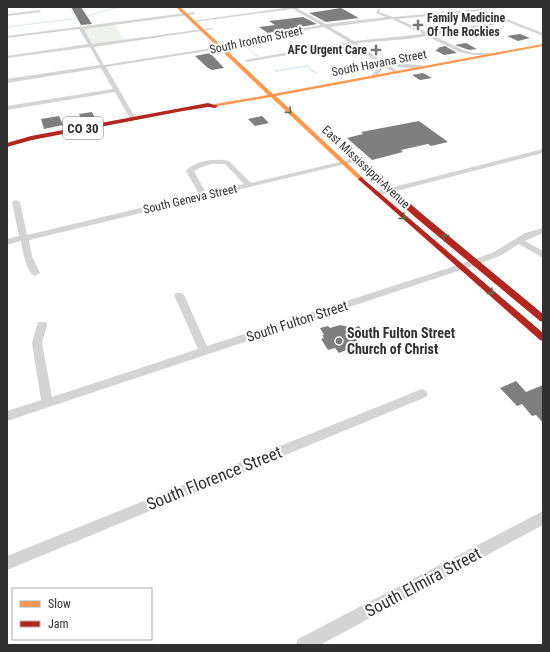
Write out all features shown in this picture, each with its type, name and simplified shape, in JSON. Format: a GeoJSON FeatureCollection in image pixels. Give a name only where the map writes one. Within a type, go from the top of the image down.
{"type":"FeatureCollection","features":[{"type":"Feature","properties":{"kind":"main road","name":"East Mississippi Avenue"},"geometry":{"type":"LineString","coordinates":[[178,7],[193,15],[273,96],[377,194],[543,338]]}},
{"type":"Feature","properties":{"kind":"main road","name":"South Havana Street"},"geometry":{"type":"LineString","coordinates":[[9,144],[27,144],[61,138],[208,110],[219,106],[493,54],[542,39]]}},
{"type":"Feature","properties":{"kind":"main road","name":"East Mississippi Avenue"},"geometry":{"type":"LineString","coordinates":[[227,48],[246,60],[299,108]]}},
{"type":"Feature","properties":{"kind":"main road","name":"South Havana Street"},"geometry":{"type":"LineString","coordinates":[[9,144],[74,129],[156,114],[206,106],[219,106]]}},
{"type":"Feature","properties":{"kind":"main road"},"geometry":{"type":"LineString","coordinates":[[143,122],[156,114]]}},
{"type":"Feature","properties":{"kind":"main road"},"geometry":{"type":"LineString","coordinates":[[122,126],[132,119]]}},
{"type":"Feature","properties":{"kind":"main road"},"geometry":{"type":"LineString","coordinates":[[61,138],[74,129]]}},
{"type":"Feature","properties":{"kind":"main road","name":"East Mississippi Avenue"},"geometry":{"type":"LineString","coordinates":[[341,146],[390,191],[543,319]]}},
{"type":"Feature","properties":{"kind":"street"},"geometry":{"type":"LineString","coordinates":[[7,37],[193,15],[301,7]]}},
{"type":"Feature","properties":{"kind":"street"},"geometry":{"type":"LineString","coordinates":[[373,7],[378,10],[377,12],[381,15],[393,18],[465,53],[493,54]]}},
{"type":"Feature","properties":{"kind":"street"},"geometry":{"type":"LineString","coordinates":[[294,8],[353,42],[396,72]]}},
{"type":"Feature","properties":{"kind":"street","name":"South Ironton Street"},"geometry":{"type":"LineString","coordinates":[[7,81],[227,48],[254,42],[284,32],[326,26],[482,10],[509,21]]}},
{"type":"Feature","properties":{"kind":"street"},"geometry":{"type":"LineString","coordinates":[[7,15],[40,11]]}},
{"type":"Feature","properties":{"kind":"street"},"geometry":{"type":"LineString","coordinates":[[246,60],[353,42],[405,38],[509,21],[542,39]]}},
{"type":"Feature","properties":{"kind":"street"},"geometry":{"type":"LineString","coordinates":[[81,28],[132,119]]}},
{"type":"Feature","properties":{"kind":"street"},"geometry":{"type":"LineString","coordinates":[[7,58],[207,29]]}},
{"type":"Feature","properties":{"kind":"street"},"geometry":{"type":"LineString","coordinates":[[445,44],[462,54],[456,61]]}},
{"type":"Feature","properties":{"kind":"street"},"geometry":{"type":"LineString","coordinates":[[380,61],[397,66],[421,67]]}},
{"type":"Feature","properties":{"kind":"street"},"geometry":{"type":"LineString","coordinates":[[373,77],[382,67],[380,61]]}},
{"type":"Feature","properties":{"kind":"street"},"geometry":{"type":"LineString","coordinates":[[7,108],[116,90]]}},
{"type":"Feature","properties":{"kind":"street"},"geometry":{"type":"LineString","coordinates":[[377,194],[543,151]]}},
{"type":"Feature","properties":{"kind":"street","name":"South Geneva Street"},"geometry":{"type":"LineString","coordinates":[[7,242],[356,160]]}},
{"type":"Feature","properties":{"kind":"street"},"geometry":{"type":"LineString","coordinates":[[204,196],[190,171],[191,168],[203,164],[217,161],[227,162],[249,185]]}},
{"type":"Feature","properties":{"kind":"street"},"geometry":{"type":"LineString","coordinates":[[16,202],[28,256],[35,273]]}},
{"type":"Feature","properties":{"kind":"street","name":"South Fulton Street"},"geometry":{"type":"LineString","coordinates":[[7,416],[461,267],[502,252],[518,241],[543,230]]}},
{"type":"Feature","properties":{"kind":"street"},"geometry":{"type":"LineString","coordinates":[[518,241],[543,255]]}},
{"type":"Feature","properties":{"kind":"street"},"geometry":{"type":"LineString","coordinates":[[179,295],[204,351]]}},
{"type":"Feature","properties":{"kind":"street"},"geometry":{"type":"LineString","coordinates":[[42,325],[37,343],[47,403]]}},
{"type":"Feature","properties":{"kind":"street","name":"South Florence Street"},"geometry":{"type":"LineString","coordinates":[[7,563],[422,394]]}},
{"type":"Feature","properties":{"kind":"street","name":"South Elmira Street"},"geometry":{"type":"LineString","coordinates":[[304,645],[543,518]]}},
{"type":"Feature","properties":{"kind":"shaded area"},"geometry":{"type":"Polygon","coordinates":[[[115,24],[125,40],[93,45],[83,28],[115,24]]]}},
{"type":"Feature","properties":{"kind":"building"},"geometry":{"type":"Polygon","coordinates":[[[71,7],[81,7],[92,24],[81,25],[71,7]]]}},
{"type":"Feature","properties":{"kind":"building"},"geometry":{"type":"Polygon","coordinates":[[[341,8],[359,18],[326,22],[309,13],[341,8]]]}},
{"type":"Feature","properties":{"kind":"building"},"geometry":{"type":"Polygon","coordinates":[[[303,17],[317,24],[268,33],[259,27],[275,25],[269,21],[303,17]]]}},
{"type":"Feature","properties":{"kind":"building"},"geometry":{"type":"Polygon","coordinates":[[[520,34],[530,38],[518,41],[507,36],[520,34]]]}},
{"type":"Feature","properties":{"kind":"building"},"geometry":{"type":"Polygon","coordinates":[[[466,43],[477,49],[469,50],[455,45],[466,43]]]}},
{"type":"Feature","properties":{"kind":"building"},"geometry":{"type":"Polygon","coordinates":[[[445,46],[457,53],[444,55],[435,50],[445,46]]]}},
{"type":"Feature","properties":{"kind":"building"},"geometry":{"type":"Polygon","coordinates":[[[210,53],[224,68],[212,70],[195,56],[210,53]]]}},
{"type":"Feature","properties":{"kind":"building"},"geometry":{"type":"Polygon","coordinates":[[[423,73],[432,78],[420,80],[412,75],[423,73]]]}},
{"type":"Feature","properties":{"kind":"building"},"geometry":{"type":"Polygon","coordinates":[[[92,112],[96,120],[83,122],[79,114],[92,112]]]}},
{"type":"Feature","properties":{"kind":"building"},"geometry":{"type":"Polygon","coordinates":[[[59,116],[63,125],[44,129],[41,119],[59,116]]]}},
{"type":"Feature","properties":{"kind":"building"},"geometry":{"type":"Polygon","coordinates":[[[262,116],[269,123],[255,126],[248,119],[262,116]]]}},
{"type":"Feature","properties":{"kind":"building"},"geometry":{"type":"Polygon","coordinates":[[[419,121],[448,142],[431,146],[428,144],[401,150],[403,152],[372,160],[347,138],[363,134],[361,132],[419,121]]]}},
{"type":"Feature","properties":{"kind":"building","name":"South Fulton Street Church of Christ"},"geometry":{"type":"Polygon","coordinates":[[[340,325],[354,328],[359,326],[364,333],[359,335],[354,347],[339,353],[335,348],[328,350],[321,339],[324,338],[322,335],[324,335],[320,328],[328,326],[330,328],[340,325]]]}},
{"type":"Feature","properties":{"kind":"building"},"geometry":{"type":"Polygon","coordinates":[[[516,381],[526,392],[543,385],[543,423],[536,415],[532,416],[522,404],[517,406],[500,388],[516,381]]]}},
{"type":"Feature","properties":{"kind":"waterway"},"geometry":{"type":"LineString","coordinates":[[85,17],[110,9],[125,7]]}},
{"type":"Feature","properties":{"kind":"waterway"},"geometry":{"type":"LineString","coordinates":[[7,27],[80,18]]}},
{"type":"Feature","properties":{"kind":"waterway"},"geometry":{"type":"LineString","coordinates":[[248,48],[257,56]]}},
{"type":"Feature","properties":{"kind":"waterway"},"geometry":{"type":"LineString","coordinates":[[276,71],[306,66],[316,73]]}},
{"type":"Feature","properties":{"kind":"traffic: slow"},"geometry":{"type":"LineString","coordinates":[[178,7],[361,179]]}},
{"type":"Feature","properties":{"kind":"traffic: slow"},"geometry":{"type":"LineString","coordinates":[[215,106],[543,45]]}},
{"type":"Feature","properties":{"kind":"traffic: jam"},"geometry":{"type":"LineString","coordinates":[[7,145],[31,138],[183,109],[208,105],[215,106]]}},
{"type":"Feature","properties":{"kind":"traffic: jam"},"geometry":{"type":"LineString","coordinates":[[347,152],[418,215],[543,319]]}},
{"type":"Feature","properties":{"kind":"traffic: jam"},"geometry":{"type":"LineString","coordinates":[[361,179],[543,338]]}},
{"type":"Feature","properties":{"kind":"place","name":"Family Medicine Of The Rockies"},"geometry":{"type":"Point","coordinates":[418,25]}},
{"type":"Feature","properties":{"kind":"place","name":"AFC Urgent Care"},"geometry":{"type":"Point","coordinates":[376,50]}},
{"type":"Feature","properties":{"kind":"place","name":"South Fulton Street Church of Christ"},"geometry":{"type":"Point","coordinates":[339,341]}}]}
